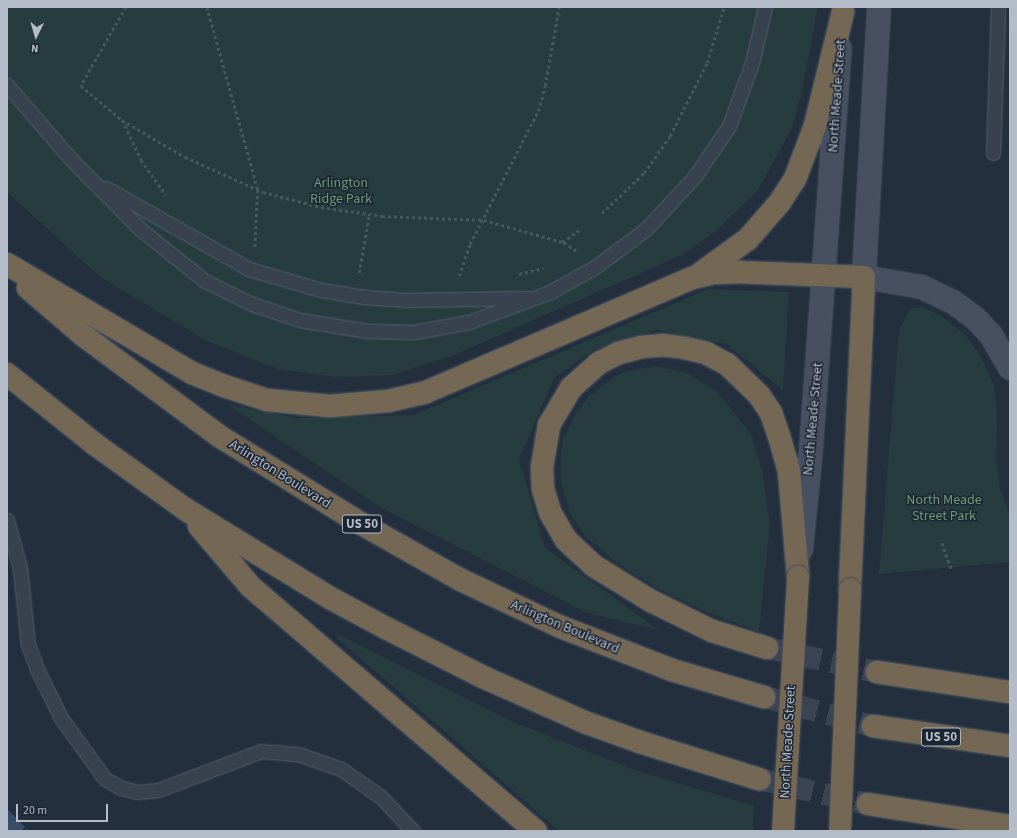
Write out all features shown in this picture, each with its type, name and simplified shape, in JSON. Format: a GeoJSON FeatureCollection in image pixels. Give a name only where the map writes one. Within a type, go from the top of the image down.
{"type":"FeatureCollection","features":[{"type":"Feature","properties":{"kind":"highway"},"geometry":{"type":"LineString","coordinates":[[7,264],[192,373],[221,385],[267,400],[330,406],[388,401],[426,392],[692,278],[725,258],[748,239],[780,202],[795,179],[815,126],[843,9]]}},
{"type":"Feature","properties":{"kind":"highway","name":"Arlington Boulevard"},"geometry":{"type":"LineString","coordinates":[[7,268],[84,336],[179,407],[268,468],[360,523],[461,580],[561,627],[672,670],[764,697]]}},
{"type":"Feature","properties":{"kind":"highway"},"geometry":{"type":"LineString","coordinates":[[692,278],[714,273],[737,272],[864,278],[840,831]]}},
{"type":"Feature","properties":{"kind":"highway"},"geometry":{"type":"LineString","coordinates":[[767,648],[712,631],[651,601],[594,566],[566,540],[550,512],[543,489],[542,467],[549,425],[571,388],[599,363],[619,353],[640,347],[662,345],[685,348],[706,353],[733,368],[759,395],[771,413],[785,453],[798,576]]}},
{"type":"Feature","properties":{"kind":"highway"},"geometry":{"type":"LineString","coordinates":[[7,374],[96,445],[185,509],[332,599],[483,677],[587,723],[640,742],[759,779]]}},
{"type":"Feature","properties":{"kind":"highway"},"geometry":{"type":"LineString","coordinates":[[185,509],[251,587],[536,831]]}},
{"type":"Feature","properties":{"kind":"highway","name":"North Meade Street"},"geometry":{"type":"LineString","coordinates":[[783,831],[798,576]]}},
{"type":"Feature","properties":{"kind":"highway"},"geometry":{"type":"LineString","coordinates":[[877,672],[1010,692]]}},
{"type":"Feature","properties":{"kind":"highway","name":"US 50"},"geometry":{"type":"LineString","coordinates":[[873,726],[1010,746]]}},
{"type":"Feature","properties":{"kind":"highway"},"geometry":{"type":"LineString","coordinates":[[868,804],[1010,826]]}},
{"type":"Feature","properties":{"kind":"street"},"geometry":{"type":"LineString","coordinates":[[879,7],[864,278],[925,288],[953,302],[975,318],[991,335],[1010,368]]}},
{"type":"Feature","properties":{"kind":"street","name":"North Meade Street"},"geometry":{"type":"LineString","coordinates":[[798,576],[812,449],[843,9]]}},
{"type":"Feature","properties":{"kind":"lane"},"geometry":{"type":"LineString","coordinates":[[7,85],[35,121],[140,230],[197,276],[238,298],[300,320],[368,331],[414,332],[469,322],[537,298],[585,274],[646,229],[708,160],[729,126],[742,93],[766,7]]}},
{"type":"Feature","properties":{"kind":"lane"},"geometry":{"type":"LineString","coordinates":[[993,153],[998,7]]}},
{"type":"Feature","properties":{"kind":"lane"},"geometry":{"type":"LineString","coordinates":[[91,179],[249,269],[321,290],[358,296],[406,300],[537,298]]}},
{"type":"Feature","properties":{"kind":"lane"},"geometry":{"type":"LineString","coordinates":[[7,520],[20,568],[28,645],[37,669],[61,718],[105,779],[121,788],[138,792],[158,790],[261,751],[298,754],[342,769],[381,797],[413,831]]}},
{"type":"Feature","properties":{"kind":"path"},"geometry":{"type":"LineString","coordinates":[[126,7],[81,86],[122,120],[185,157],[258,190],[322,207],[369,215],[484,220],[562,242],[577,250],[574,257]]}},
{"type":"Feature","properties":{"kind":"path"},"geometry":{"type":"LineString","coordinates":[[167,7],[212,7]]}},
{"type":"Feature","properties":{"kind":"path"},"geometry":{"type":"LineString","coordinates":[[207,7],[258,190],[255,251]]}},
{"type":"Feature","properties":{"kind":"path"},"geometry":{"type":"LineString","coordinates":[[456,283],[470,244],[484,220],[538,111],[546,86],[559,7]]}},
{"type":"Feature","properties":{"kind":"path"},"geometry":{"type":"LineString","coordinates":[[602,213],[644,173],[670,136],[707,63],[724,7]]}},
{"type":"Feature","properties":{"kind":"path"},"geometry":{"type":"LineString","coordinates":[[122,120],[141,160],[170,199]]}},
{"type":"Feature","properties":{"kind":"path"},"geometry":{"type":"LineString","coordinates":[[358,279],[369,215]]}},
{"type":"Feature","properties":{"kind":"path"},"geometry":{"type":"LineString","coordinates":[[562,242],[581,229]]}},
{"type":"Feature","properties":{"kind":"path"},"geometry":{"type":"LineString","coordinates":[[515,274],[548,267]]}},
{"type":"Feature","properties":{"kind":"path"},"geometry":{"type":"LineString","coordinates":[[942,542],[951,568]]}},
{"type":"Feature","properties":{"kind":"green space","name":"Arlington Ridge Park"},"geometry":{"type":"Polygon","coordinates":[[[7,7],[818,7],[803,87],[792,128],[758,190],[716,231],[682,255],[454,355],[392,375],[335,377],[277,369],[205,340],[100,277],[7,192],[7,7]]]}},
{"type":"Feature","properties":{"kind":"green space"},"geometry":{"type":"Polygon","coordinates":[[[708,289],[789,292],[783,390],[726,344],[656,330],[594,350],[554,378],[519,459],[545,548],[659,630],[587,613],[380,507],[227,404],[297,418],[414,415],[708,289]]]}},
{"type":"Feature","properties":{"kind":"green space","name":"North Meade Street Park"},"geometry":{"type":"Polygon","coordinates":[[[924,307],[943,317],[966,335],[982,359],[994,385],[997,410],[996,458],[1000,488],[1010,517],[1010,562],[879,574],[899,330],[910,309],[924,307]]]}},
{"type":"Feature","properties":{"kind":"green space"},"geometry":{"type":"Polygon","coordinates":[[[658,366],[687,373],[715,390],[751,434],[762,470],[770,523],[759,632],[704,611],[655,587],[615,562],[585,536],[569,512],[561,479],[561,455],[563,439],[575,414],[590,395],[613,378],[626,371],[658,366]]]}},
{"type":"Feature","properties":{"kind":"green space"},"geometry":{"type":"Polygon","coordinates":[[[338,634],[516,723],[635,770],[754,806],[753,831],[559,831],[336,637],[338,634]]]}},
{"type":"Feature","properties":{"kind":"water"},"geometry":{"type":"Polygon","coordinates":[[[7,809],[25,827],[21,831],[7,831],[7,809]]]}},
{"type":"Feature","properties":{"kind":"tunnel"},"geometry":{"type":"LineString","coordinates":[[767,648],[877,672]]}},
{"type":"Feature","properties":{"kind":"tunnel"},"geometry":{"type":"LineString","coordinates":[[764,697],[873,726]]}},
{"type":"Feature","properties":{"kind":"tunnel"},"geometry":{"type":"LineString","coordinates":[[759,779],[868,804]]}}]}
